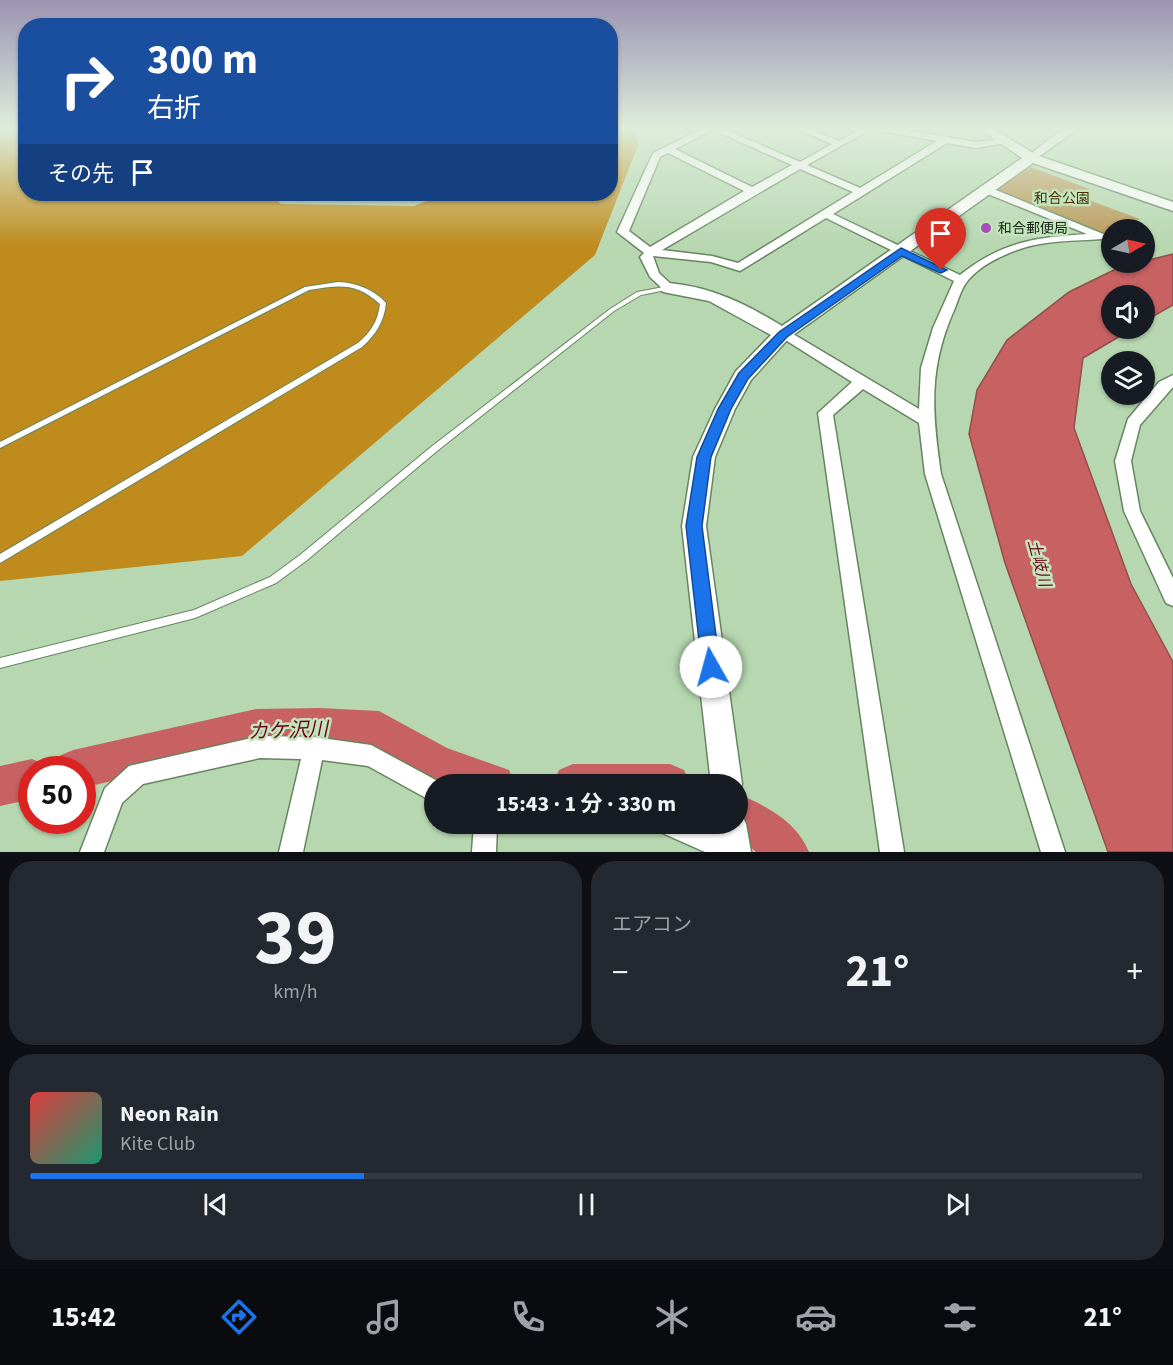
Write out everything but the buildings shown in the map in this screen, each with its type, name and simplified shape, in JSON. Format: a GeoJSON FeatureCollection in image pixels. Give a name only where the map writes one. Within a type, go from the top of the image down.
{"type":"FeatureCollection","features":[{"type":"Feature","properties":{"kind":"main road"},"geometry":{"type":"LineString","coordinates":[[725,774],[694,526],[704,457],[725,409],[743,376],[783,334],[1017,168]]}},
{"type":"Feature","properties":{"kind":"main road"},"geometry":{"type":"LineString","coordinates":[[1059,168],[1173,207]]}},
{"type":"Feature","properties":{"kind":"main road"},"geometry":{"type":"LineString","coordinates":[[669,288],[688,289],[724,299],[783,334]]}},
{"type":"Feature","properties":{"kind":"main road"},"geometry":{"type":"LineString","coordinates":[[731,834],[733,852]]}},
{"type":"Feature","properties":{"kind":"street"},"geometry":{"type":"LineString","coordinates":[[651,168],[623,232],[650,252],[712,260],[740,267],[900,168]]}},
{"type":"Feature","properties":{"kind":"street"},"geometry":{"type":"LineString","coordinates":[[706,168],[753,191]]}},
{"type":"Feature","properties":{"kind":"street"},"geometry":{"type":"LineString","coordinates":[[669,288],[650,271],[646,257],[650,252],[795,168]]}},
{"type":"Feature","properties":{"kind":"street"},"geometry":{"type":"LineString","coordinates":[[806,168],[861,192]]}},
{"type":"Feature","properties":{"kind":"street"},"geometry":{"type":"LineString","coordinates":[[987,189],[1102,236],[1046,240],[1017,246],[986,260],[962,280],[939,328],[928,368],[926,420],[933,474],[1053,852]]}},
{"type":"Feature","properties":{"kind":"street"},"geometry":{"type":"LineString","coordinates":[[825,214],[962,280]]}},
{"type":"Feature","properties":{"kind":"street"},"geometry":{"type":"LineString","coordinates":[[783,334],[926,420]]}},
{"type":"Feature","properties":{"kind":"street"},"geometry":{"type":"LineString","coordinates":[[1173,380],[1164,386],[1133,423],[1123,461],[1132,511],[1173,597]]}},
{"type":"Feature","properties":{"kind":"street"},"geometry":{"type":"LineString","coordinates":[[862,382],[825,412],[892,852]]}},
{"type":"Feature","properties":{"kind":"street"},"geometry":{"type":"LineString","coordinates":[[92,852],[113,796],[136,774],[260,747],[314,747],[371,756],[424,786]]}},
{"type":"Feature","properties":{"kind":"street"},"geometry":{"type":"LineString","coordinates":[[291,852],[314,747]]}},
{"type":"Feature","properties":{"kind":"street"},"geometry":{"type":"LineString","coordinates":[[484,852],[485,834]]}},
{"type":"Feature","properties":{"kind":"street"},"geometry":{"type":"LineString","coordinates":[[691,834],[733,852]]}},
{"type":"Feature","properties":{"kind":"lane"},"geometry":{"type":"LineString","coordinates":[[0,445],[307,288],[335,284],[361,286],[373,293],[382,303],[382,317],[375,332],[360,345],[0,559]]}},
{"type":"Feature","properties":{"kind":"lane"},"geometry":{"type":"LineString","coordinates":[[0,663],[195,614],[273,580],[303,558],[434,449],[612,310],[639,293],[669,288]]}},
{"type":"Feature","properties":{"kind":"green space","name":"和合公園"},"geometry":{"type":"Polygon","coordinates":[[[1033,168],[1089,189],[1080,197],[1140,219],[1101,219],[1101,232],[995,190],[1033,168]]]}},
{"type":"Feature","properties":{"kind":"shaded area"},"geometry":{"type":"Polygon","coordinates":[[[0,168],[18,168],[18,201],[278,201],[281,204],[414,206],[426,201],[616,201],[595,255],[242,556],[0,581],[0,168]]]}},
{"type":"Feature","properties":{"kind":"shaded area"},"geometry":{"type":"Polygon","coordinates":[[[618,168],[629,168],[618,196],[618,168]]]}},
{"type":"Feature","properties":{"kind":"water","name":"土岐川"},"geometry":{"type":"Polygon","coordinates":[[[1173,254],[1173,305],[1155,315],[1155,285],[1101,285],[1101,339],[1115,339],[1083,358],[1074,428],[1131,584],[1173,662],[1173,852],[1108,852],[1005,563],[969,434],[977,390],[1007,340],[1069,292],[1108,273],[1155,273],[1155,258],[1173,254]]]}},
{"type":"Feature","properties":{"kind":"waterway","name":"カケ沢川"},"geometry":{"type":"LineString","coordinates":[[96,765],[256,728],[319,727],[379,730],[438,765],[465,774]]}},
{"type":"Feature","properties":{"kind":"waterway","name":"カケ沢川"},"geometry":{"type":"LineString","coordinates":[[0,786],[18,782]]}},
{"type":"Feature","properties":{"kind":"waterway","name":"カケ沢川"},"geometry":{"type":"LineString","coordinates":[[748,820],[755,823],[788,852]]}},
{"type":"Feature","properties":{"kind":"place","name":"和合郵便局"},"geometry":{"type":"Point","coordinates":[986,228]}},
{"type":"Feature","properties":{"kind":"route"},"geometry":{"type":"LineString","coordinates":[[711,667],[694,526],[704,457],[725,409],[743,376],[783,334],[901,252],[941,270]]}}]}
